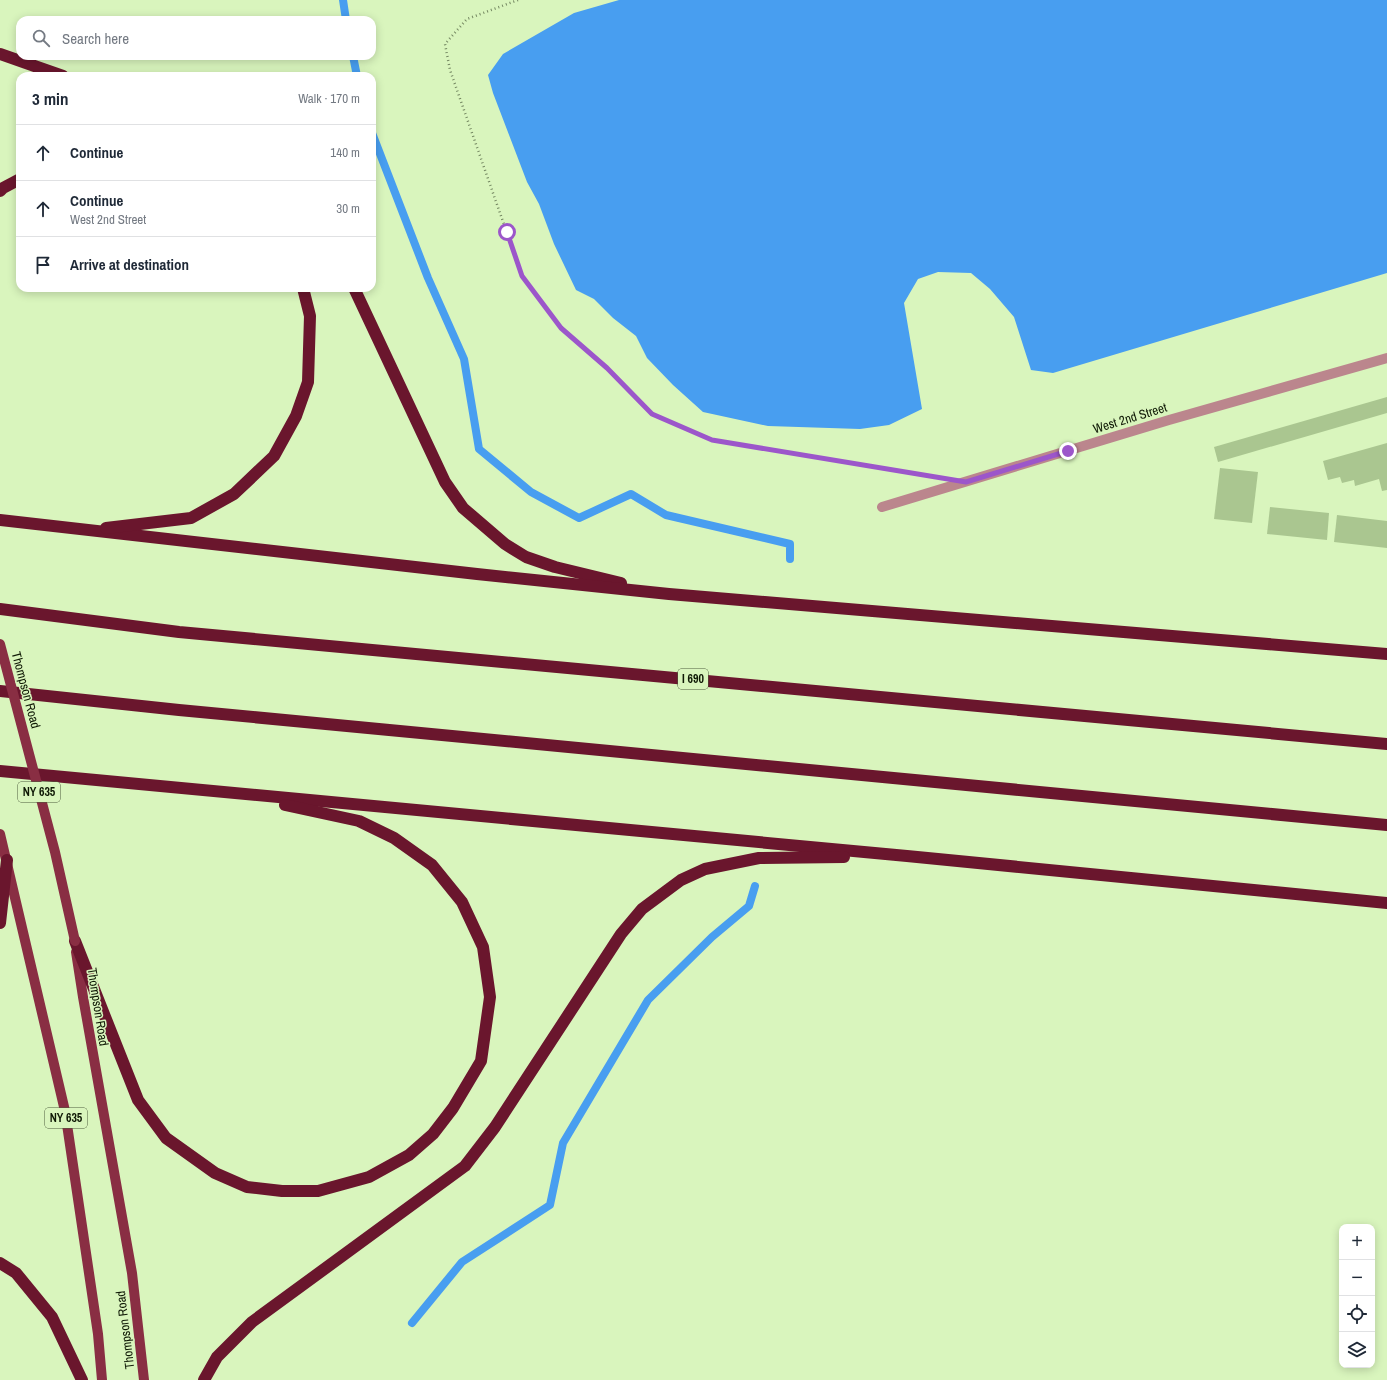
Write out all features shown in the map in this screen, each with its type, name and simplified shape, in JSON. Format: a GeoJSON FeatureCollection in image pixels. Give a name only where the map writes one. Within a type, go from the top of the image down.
{"type":"FeatureCollection","features":[{"type":"Feature","properties":{"kind":"highway"},"geometry":{"type":"LineString","coordinates":[[0,54],[16,60]]}},
{"type":"Feature","properties":{"kind":"highway"},"geometry":{"type":"LineString","coordinates":[[17,60],[52,72]]}},
{"type":"Feature","properties":{"kind":"highway"},"geometry":{"type":"LineString","coordinates":[[0,191],[16,181]]}},
{"type":"Feature","properties":{"kind":"highway"},"geometry":{"type":"LineString","coordinates":[[83,530],[191,518],[234,494],[274,456],[296,416],[308,382],[310,316],[304,292]]}},
{"type":"Feature","properties":{"kind":"highway"},"geometry":{"type":"LineString","coordinates":[[356,292],[445,482],[463,508],[504,544],[526,557],[555,567],[669,594]]}},
{"type":"Feature","properties":{"kind":"highway"},"geometry":{"type":"LineString","coordinates":[[0,520],[477,574],[669,594],[1387,654]]}},
{"type":"Feature","properties":{"kind":"highway","name":"I 690"},"geometry":{"type":"LineString","coordinates":[[0,609],[187,632],[1387,744]]}},
{"type":"Feature","properties":{"kind":"highway"},"geometry":{"type":"LineString","coordinates":[[0,691],[1387,825]]}},
{"type":"Feature","properties":{"kind":"highway"},"geometry":{"type":"LineString","coordinates":[[0,771],[907,856],[1387,903]]}},
{"type":"Feature","properties":{"kind":"highway"},"geometry":{"type":"LineString","coordinates":[[74,941],[138,1100],[166,1138],[215,1173],[247,1187],[282,1191],[318,1191],[369,1177],[409,1155],[433,1134],[453,1108],[481,1061],[490,997],[483,947],[462,902],[432,865],[394,838],[360,822],[235,794]]}},
{"type":"Feature","properties":{"kind":"highway"},"geometry":{"type":"LineString","coordinates":[[204,1380],[217,1357],[252,1322],[465,1166],[495,1127],[621,934],[642,909],[680,880],[705,868],[759,858],[907,856]]}},
{"type":"Feature","properties":{"kind":"highway"},"geometry":{"type":"LineString","coordinates":[[0,923],[7,860]]}},
{"type":"Feature","properties":{"kind":"highway"},"geometry":{"type":"LineString","coordinates":[[0,1263],[16,1273],[52,1316],[82,1380]]}},
{"type":"Feature","properties":{"kind":"main road","name":"Thompson Road"},"geometry":{"type":"LineString","coordinates":[[0,644],[55,852],[74,941],[132,1273],[144,1380]]}},
{"type":"Feature","properties":{"kind":"main road","name":"NY 635"},"geometry":{"type":"LineString","coordinates":[[0,834],[65,1111],[98,1334],[102,1380]]}},
{"type":"Feature","properties":{"kind":"street","name":"West 2nd Street"},"geometry":{"type":"LineString","coordinates":[[882,507],[1169,420],[1387,358]]}},
{"type":"Feature","properties":{"kind":"path"},"geometry":{"type":"LineString","coordinates":[[518,0],[467,20],[445,44],[450,70],[522,276],[561,328],[607,368],[652,414],[712,440],[928,476]]}},
{"type":"Feature","properties":{"kind":"water"},"geometry":{"type":"Polygon","coordinates":[[[619,0],[1387,0],[1387,273],[1053,373],[1031,370],[1014,317],[990,289],[971,273],[938,272],[918,279],[904,303],[922,409],[889,425],[860,429],[768,426],[703,412],[673,385],[647,358],[636,336],[613,318],[594,299],[576,290],[554,244],[539,204],[527,182],[493,93],[488,75],[503,54],[574,13],[619,0]]]}},
{"type":"Feature","properties":{"kind":"building"},"geometry":{"type":"Polygon","coordinates":[[[1387,397],[1387,413],[1218,462],[1214,447],[1387,397]]]}},
{"type":"Feature","properties":{"kind":"building"},"geometry":{"type":"Polygon","coordinates":[[[1387,443],[1387,490],[1382,491],[1379,479],[1355,486],[1354,480],[1342,483],[1340,477],[1328,480],[1323,461],[1387,443]]]}},
{"type":"Feature","properties":{"kind":"building"},"geometry":{"type":"Polygon","coordinates":[[[1220,468],[1258,472],[1252,523],[1214,519],[1220,468]]]}},
{"type":"Feature","properties":{"kind":"building"},"geometry":{"type":"Polygon","coordinates":[[[1270,507],[1329,513],[1327,540],[1267,534],[1270,507]]]}},
{"type":"Feature","properties":{"kind":"building"},"geometry":{"type":"Polygon","coordinates":[[[1337,515],[1387,521],[1387,548],[1334,542],[1337,515]]]}},
{"type":"Feature","properties":{"kind":"waterway"},"geometry":{"type":"LineString","coordinates":[[343,0],[345,16]]}},
{"type":"Feature","properties":{"kind":"waterway"},"geometry":{"type":"LineString","coordinates":[[354,60],[356,72]]}},
{"type":"Feature","properties":{"kind":"waterway"},"geometry":{"type":"LineString","coordinates":[[376,143],[428,278],[464,359],[479,449],[531,492],[579,518],[631,494],[666,515],[790,544],[790,559]]}},
{"type":"Feature","properties":{"kind":"waterway"},"geometry":{"type":"LineString","coordinates":[[412,1323],[462,1262],[550,1205],[563,1143],[648,1000],[712,937],[749,906],[755,886]]}},
{"type":"Feature","properties":{"kind":"route"},"geometry":{"type":"LineString","coordinates":[[507,232],[522,276],[561,328],[607,368],[652,414],[712,440],[966,482],[1068,451]]}}]}
